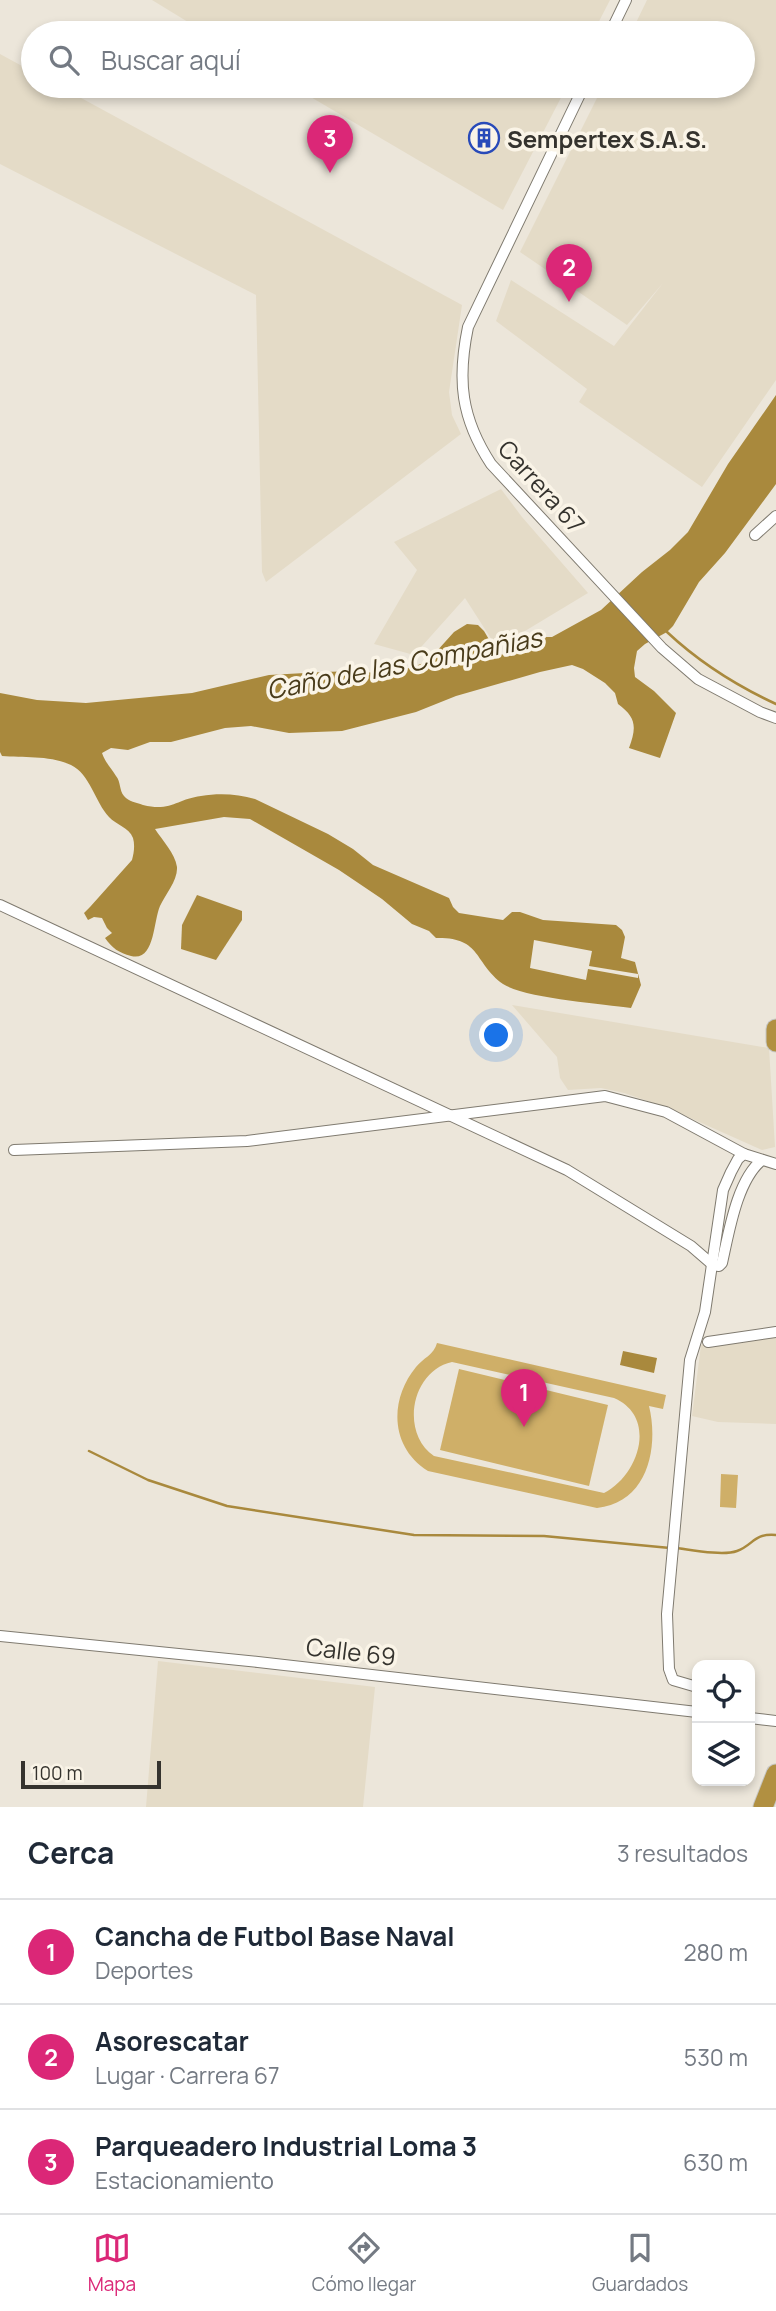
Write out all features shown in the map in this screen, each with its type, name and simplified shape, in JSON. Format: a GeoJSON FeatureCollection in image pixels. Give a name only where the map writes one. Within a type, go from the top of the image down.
{"type":"FeatureCollection","features":[{"type":"Feature","properties":{"kind":"highway"},"geometry":{"type":"LineString","coordinates":[[776,1030],[776,1042]]}},
{"type":"Feature","properties":{"kind":"highway"},"geometry":{"type":"LineString","coordinates":[[763,1807],[776,1774]]}},
{"type":"Feature","properties":{"kind":"street"},"geometry":{"type":"LineString","coordinates":[[616,21],[626,0]]}},
{"type":"Feature","properties":{"kind":"street","name":"Carrera 67"},"geometry":{"type":"LineString","coordinates":[[578,98],[468,327],[462,354],[461,383],[472,429],[491,464],[662,648],[698,679],[776,718]]}},
{"type":"Feature","properties":{"kind":"street"},"geometry":{"type":"LineString","coordinates":[[755,535],[776,516]]}},
{"type":"Feature","properties":{"kind":"street"},"geometry":{"type":"LineString","coordinates":[[0,905],[452,1115],[579,1177],[691,1246],[713,1265],[719,1266],[722,1263],[738,1198],[750,1171],[762,1160]]}},
{"type":"Feature","properties":{"kind":"street"},"geometry":{"type":"LineString","coordinates":[[14,1150],[247,1141],[605,1096],[666,1112],[744,1154],[776,1164]]}},
{"type":"Feature","properties":{"kind":"street"},"geometry":{"type":"LineString","coordinates":[[692,1686],[673,1680],[669,1669],[667,1614],[690,1360],[705,1312],[723,1190],[738,1159],[744,1154]]}},
{"type":"Feature","properties":{"kind":"street"},"geometry":{"type":"LineString","coordinates":[[708,1342],[776,1332]]}},
{"type":"Feature","properties":{"kind":"street","name":"Calle 69"},"geometry":{"type":"LineString","coordinates":[[0,1636],[258,1662],[692,1711]]}},
{"type":"Feature","properties":{"kind":"street"},"geometry":{"type":"LineString","coordinates":[[755,1719],[776,1721]]}},
{"type":"Feature","properties":{"kind":"shaded area"},"geometry":{"type":"Polygon","coordinates":[[[152,0],[610,0],[599,21],[186,21],[152,0]]]}},
{"type":"Feature","properties":{"kind":"shaded area"},"geometry":{"type":"Polygon","coordinates":[[[647,0],[776,0],[776,380],[702,487],[579,402],[587,389],[496,321],[511,280],[614,346],[663,283],[627,325],[520,252],[597,98],[755,98],[755,21],[637,21],[647,0]]]}},
{"type":"Feature","properties":{"kind":"shaded area"},"geometry":{"type":"Polygon","coordinates":[[[0,54],[21,65],[21,98],[81,98],[462,305],[449,392],[452,415],[461,434],[266,582],[262,572],[256,295],[0,164],[0,54]]]}},
{"type":"Feature","properties":{"kind":"shaded area"},"geometry":{"type":"Polygon","coordinates":[[[312,98],[561,98],[503,210],[312,98]]]}},
{"type":"Feature","properties":{"kind":"shaded area"},"geometry":{"type":"Polygon","coordinates":[[[776,395],[776,484],[725,553],[699,582],[673,626],[637,651],[635,677],[676,713],[660,758],[629,748],[634,728],[632,718],[618,704],[615,693],[605,683],[572,665],[456,696],[416,712],[342,731],[289,733],[251,726],[225,728],[171,742],[150,742],[128,750],[111,748],[102,753],[118,778],[122,794],[130,801],[160,807],[208,795],[235,795],[255,799],[328,834],[373,865],[449,898],[459,913],[503,920],[512,912],[520,912],[543,920],[616,925],[625,937],[621,958],[635,962],[641,985],[631,1008],[545,997],[513,989],[493,976],[470,946],[451,939],[436,938],[429,931],[412,924],[382,899],[339,870],[250,819],[224,817],[155,829],[174,857],[177,872],[160,906],[152,939],[145,953],[131,956],[119,952],[105,938],[112,933],[102,918],[94,917],[88,920],[84,913],[132,860],[133,838],[129,831],[104,811],[88,781],[78,769],[45,758],[2,756],[0,693],[37,700],[86,703],[192,693],[269,675],[356,671],[384,674],[427,662],[454,632],[467,624],[478,625],[497,653],[513,653],[540,637],[552,637],[601,610],[670,550],[688,532],[728,464],[776,395]]]}},
{"type":"Feature","properties":{"kind":"shaded area"},"geometry":{"type":"Polygon","coordinates":[[[501,489],[588,593],[497,648],[465,598],[414,655],[374,644],[417,570],[394,542],[501,489]]]}},
{"type":"Feature","properties":{"kind":"shaded area"},"geometry":{"type":"Polygon","coordinates":[[[197,895],[242,911],[242,920],[216,960],[181,949],[182,925],[197,895]]]}},
{"type":"Feature","properties":{"kind":"shaded area"},"geometry":{"type":"Polygon","coordinates":[[[512,1005],[769,1048],[775,1147],[762,1150],[668,1108],[624,1093],[601,1088],[568,1090],[560,1078],[557,1057],[512,1005]]]}},
{"type":"Feature","properties":{"kind":"shaded area"},"geometry":{"type":"Polygon","coordinates":[[[776,1336],[776,1424],[718,1422],[692,1416],[701,1345],[776,1336]]]}},
{"type":"Feature","properties":{"kind":"shaded area"},"geometry":{"type":"Polygon","coordinates":[[[437,1343],[666,1395],[663,1409],[649,1406],[652,1422],[650,1455],[639,1484],[628,1496],[614,1504],[597,1508],[428,1471],[415,1461],[406,1449],[400,1436],[398,1408],[407,1380],[437,1343]],[[452,1362],[427,1377],[419,1390],[414,1419],[423,1446],[434,1456],[604,1493],[627,1473],[639,1446],[636,1418],[628,1407],[614,1398],[452,1362]]]}},
{"type":"Feature","properties":{"kind":"shaded area"},"geometry":{"type":"Polygon","coordinates":[[[623,1351],[657,1358],[654,1373],[620,1365],[623,1351]]]}},
{"type":"Feature","properties":{"kind":"shaded area"},"geometry":{"type":"Polygon","coordinates":[[[459,1369],[608,1405],[589,1486],[440,1450],[459,1369]]]}},
{"type":"Feature","properties":{"kind":"shaded area"},"geometry":{"type":"Polygon","coordinates":[[[721,1474],[738,1475],[736,1508],[720,1507],[721,1474]]]}},
{"type":"Feature","properties":{"kind":"shaded area"},"geometry":{"type":"Polygon","coordinates":[[[158,1661],[375,1687],[363,1807],[146,1807],[158,1661]]]}},
{"type":"Feature","properties":{"kind":"pier"},"geometry":{"type":"Polygon","coordinates":[[[534,940],[592,951],[589,966],[638,974],[638,978],[588,969],[586,980],[530,968],[534,940]]]}},
{"type":"Feature","properties":{"kind":"waterway"},"geometry":{"type":"LineString","coordinates":[[667,632],[718,672],[776,704]]}},
{"type":"Feature","properties":{"kind":"waterway"},"geometry":{"type":"LineString","coordinates":[[89,1451],[148,1480],[227,1506],[414,1535],[544,1536],[670,1548]]}},
{"type":"Feature","properties":{"kind":"waterway"},"geometry":{"type":"LineString","coordinates":[[677,1548],[724,1553],[743,1549],[763,1536],[776,1535]]}},
{"type":"Feature","properties":{"kind":"place","name":"Sempertex S.A.S."},"geometry":{"type":"Point","coordinates":[484,138]}},
{"type":"Feature","properties":{"kind":"place","name":"Parqueadero Industrial Loma 3"},"geometry":{"type":"Point","coordinates":[330,173]}},
{"type":"Feature","properties":{"kind":"place","name":"Asorescatar"},"geometry":{"type":"Point","coordinates":[569,302]}},
{"type":"Feature","properties":{"kind":"place","name":"Cancha de Futbol Base Naval"},"geometry":{"type":"Point","coordinates":[524,1427]}},
{"type":"Feature","properties":{"kind":"water label","name":"Caño de las Compañias"},"geometry":{"type":"Point","coordinates":[404,663]}}]}
